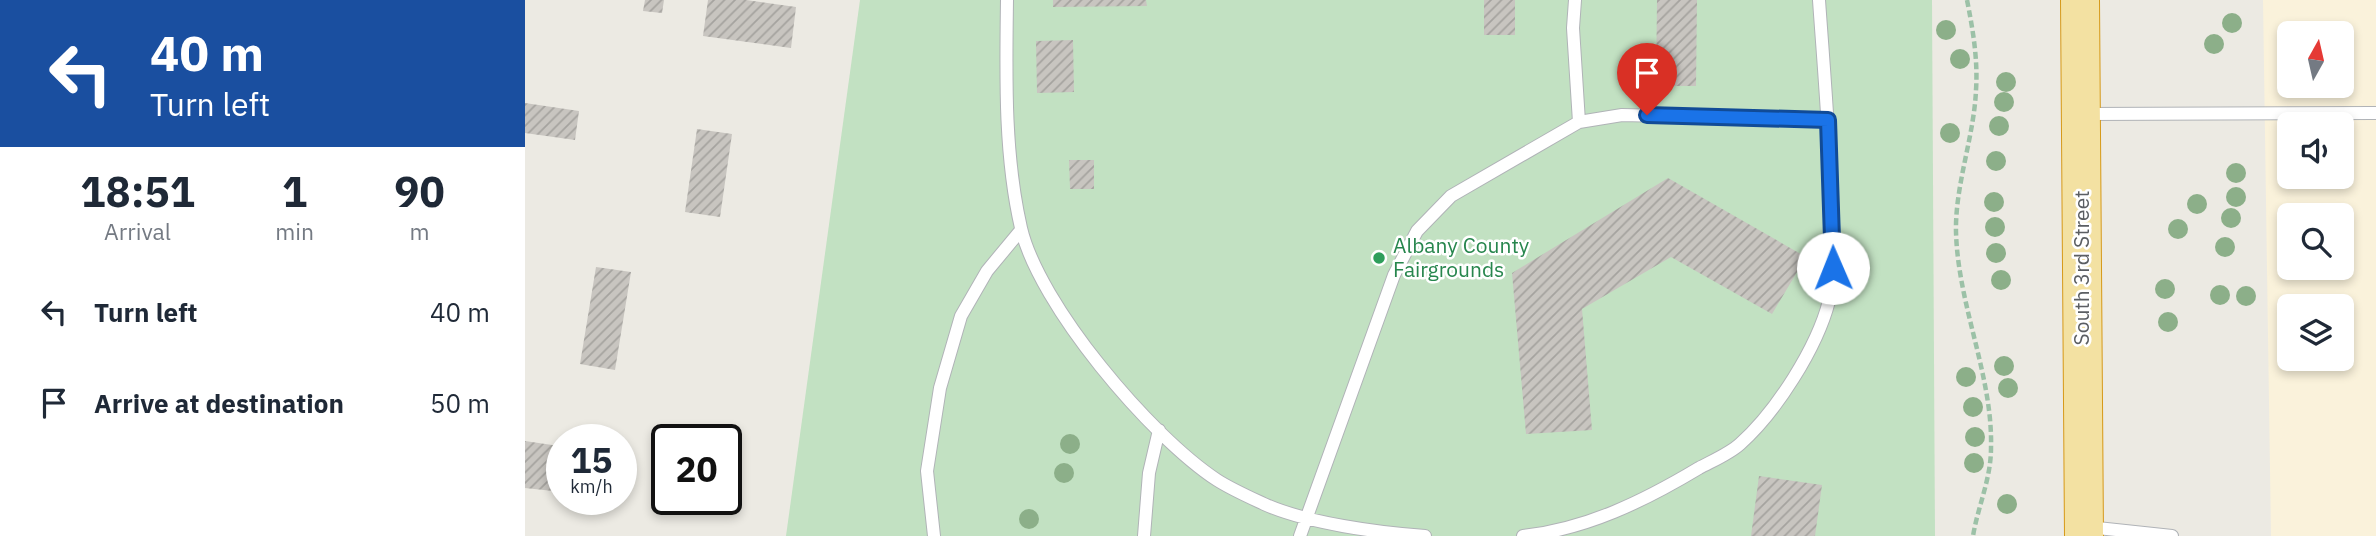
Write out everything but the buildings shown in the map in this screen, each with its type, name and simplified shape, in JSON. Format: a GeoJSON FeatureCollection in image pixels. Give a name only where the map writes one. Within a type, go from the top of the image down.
{"type":"FeatureCollection","features":[{"type":"Feature","properties":{"kind":"highway","name":"South 3rd Street"},"geometry":{"type":"LineString","coordinates":[[2080,0],[2084,531]]}},
{"type":"Feature","properties":{"kind":"lane"},"geometry":{"type":"LineString","coordinates":[[1007,0],[1009,158],[1021,230],[1042,280],[1083,347],[1159,430],[1216,480],[1266,505],[1305,516],[1379,533],[1425,536]]}},
{"type":"Feature","properties":{"kind":"lane"},"geometry":{"type":"LineString","coordinates":[[1575,0],[1573,27],[1579,122]]}},
{"type":"Feature","properties":{"kind":"lane"},"geometry":{"type":"LineString","coordinates":[[1523,536],[1549,533],[1606,517],[1667,487],[1739,445],[1784,391],[1813,343],[1829,301],[1833,268],[1828,120],[1819,0]]}},
{"type":"Feature","properties":{"kind":"lane"},"geometry":{"type":"LineString","coordinates":[[2081,114],[2376,113]]}},
{"type":"Feature","properties":{"kind":"lane"},"geometry":{"type":"LineString","coordinates":[[1300,536],[1394,275],[1417,232],[1451,196],[1579,122],[1622,115],[1828,120]]}},
{"type":"Feature","properties":{"kind":"lane"},"geometry":{"type":"LineString","coordinates":[[934,536],[927,471],[940,388],[961,316],[987,271],[1021,230]]}},
{"type":"Feature","properties":{"kind":"lane"},"geometry":{"type":"LineString","coordinates":[[1144,536],[1149,473],[1159,430]]}},
{"type":"Feature","properties":{"kind":"lane"},"geometry":{"type":"LineString","coordinates":[[2084,531],[2172,536]]}},
{"type":"Feature","properties":{"kind":"path"},"geometry":{"type":"LineString","coordinates":[[1967,0],[1976,55],[1976,90],[1956,228],[1958,272],[1988,401],[1991,447],[1988,481],[1973,536]]}},
{"type":"Feature","properties":{"kind":"shaded area"},"geometry":{"type":"Polygon","coordinates":[[[2263,0],[2376,0],[2376,536],[2271,536],[2263,0]]]}},
{"type":"Feature","properties":{"kind":"green space","name":"Albany County Fairgrounds"},"geometry":{"type":"Polygon","coordinates":[[[860,0],[1932,0],[1935,536],[786,536],[860,0]]]}},
{"type":"Feature","properties":{"kind":"place","name":"Albany County Fairgrounds"},"geometry":{"type":"Point","coordinates":[1379,258]}},
{"type":"Feature","properties":{"kind":"route"},"geometry":{"type":"LineString","coordinates":[[1647,115],[1828,120],[1833,268]]}}]}
